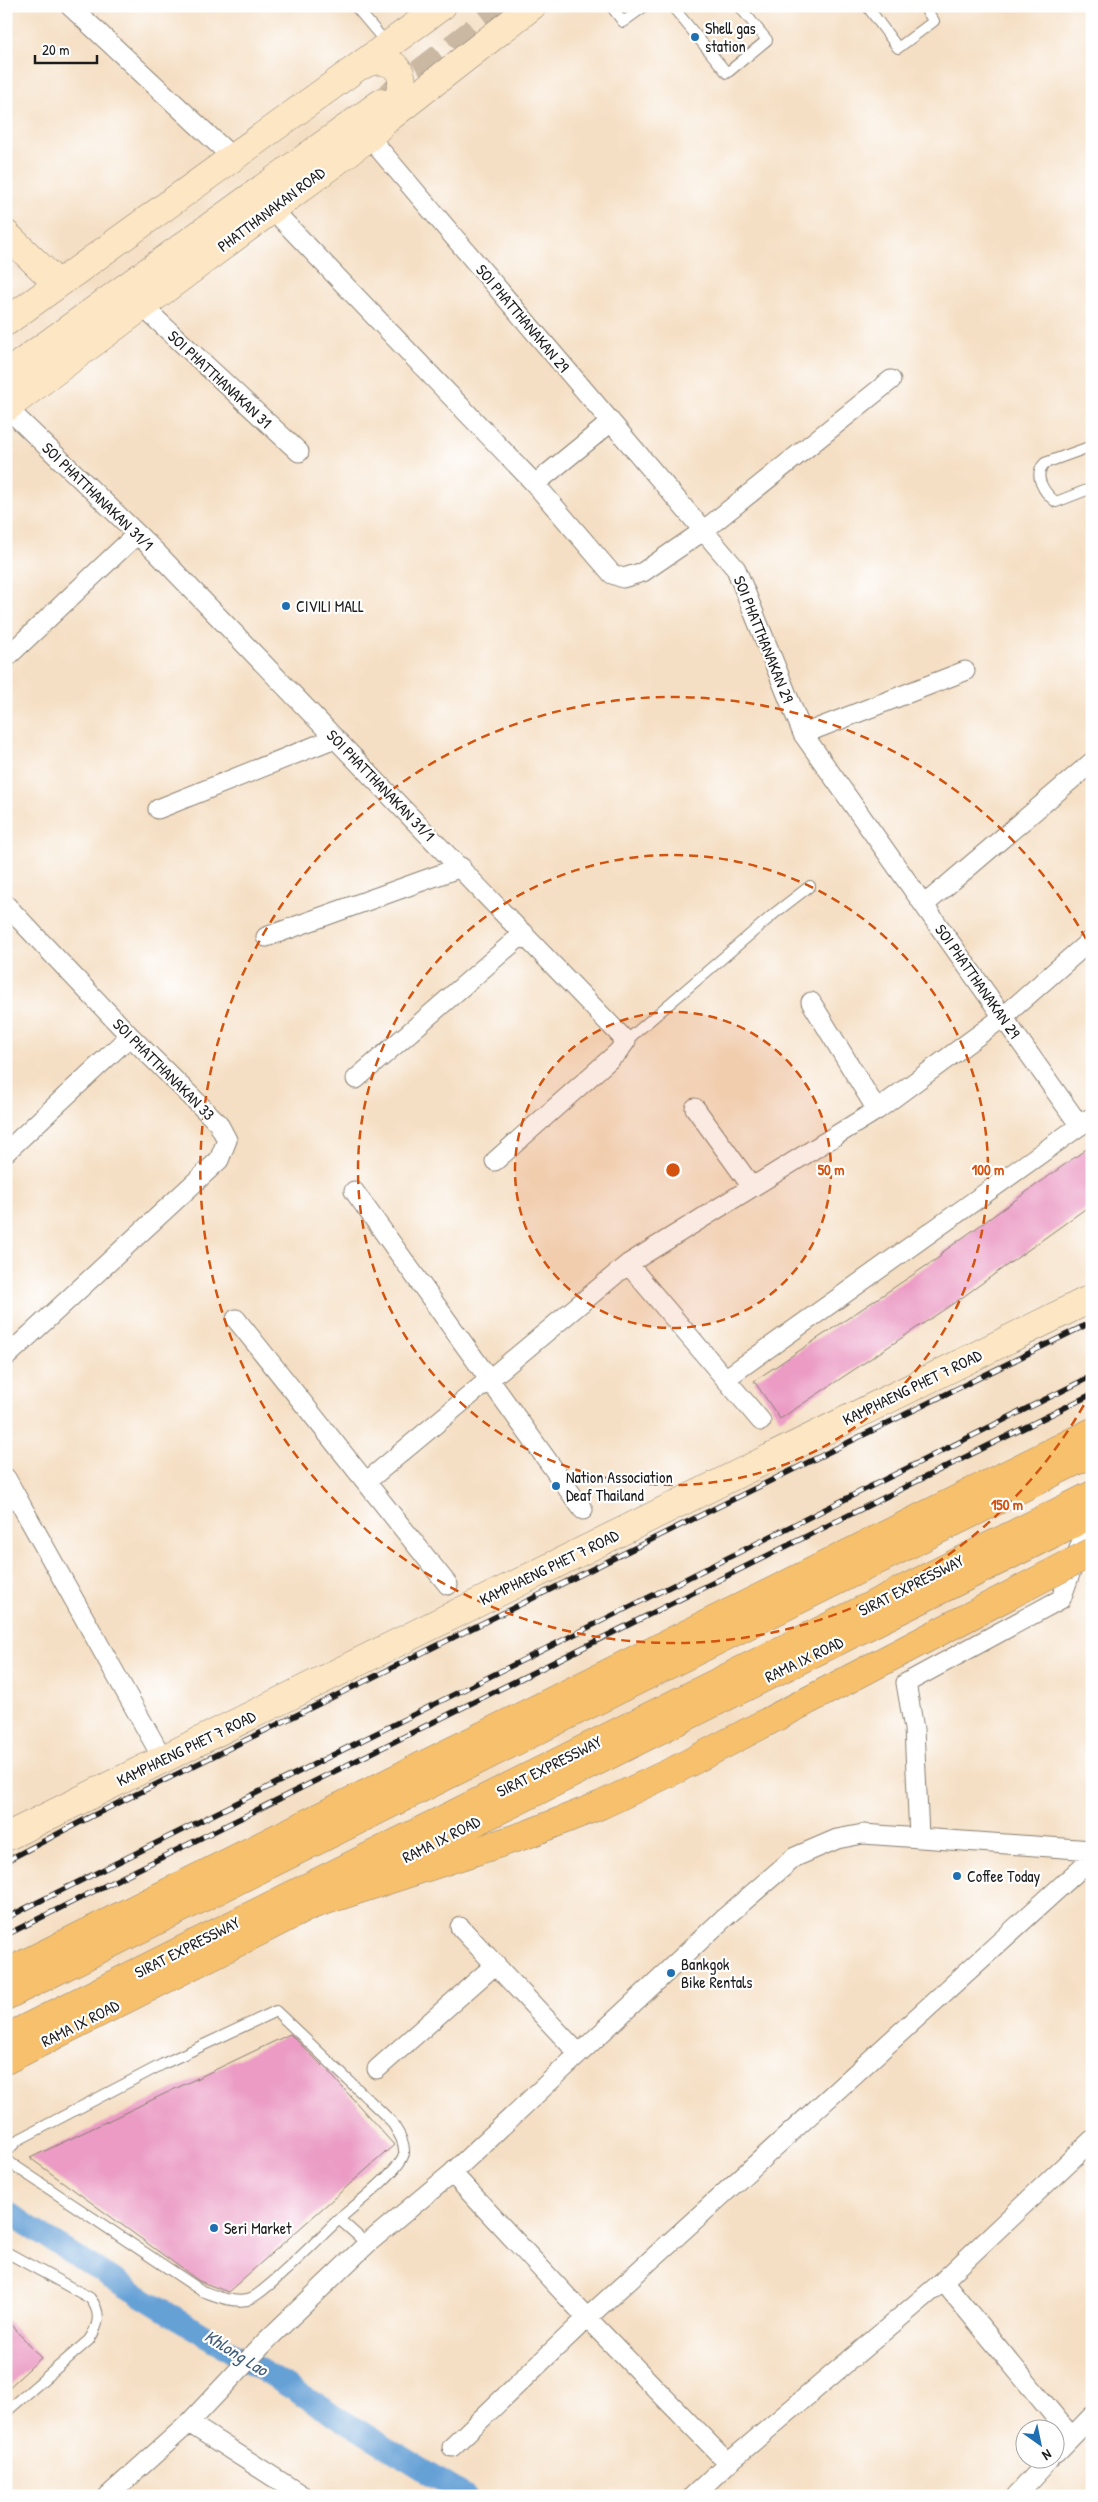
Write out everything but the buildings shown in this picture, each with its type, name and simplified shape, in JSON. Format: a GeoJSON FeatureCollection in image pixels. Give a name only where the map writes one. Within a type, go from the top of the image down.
{"type":"FeatureCollection","features":[{"type":"Feature","properties":{"kind":"main road"},"geometry":{"type":"LineString","coordinates":[[6,322],[442,6]]}},
{"type":"Feature","properties":{"kind":"main road","name":"PHATTHANAKAN ROAD"},"geometry":{"type":"LineString","coordinates":[[6,374],[532,6]]}},
{"type":"Feature","properties":{"kind":"main road"},"geometry":{"type":"LineString","coordinates":[[363,65],[370,61],[385,60],[392,64],[401,76],[401,91],[378,113]]}},
{"type":"Feature","properties":{"kind":"main road","name":"PHATTHANAKAN ROAD"},"geometry":{"type":"LineString","coordinates":[[6,408],[271,208],[378,113]]}},
{"type":"Feature","properties":{"kind":"main road","name":"PHATTHANAKAN ROAD"},"geometry":{"type":"LineString","coordinates":[[6,352],[378,113]]}},
{"type":"Feature","properties":{"kind":"main road"},"geometry":{"type":"LineString","coordinates":[[6,234],[58,284]]}},
{"type":"Feature","properties":{"kind":"main road","name":"KAMPHAENG PHET 7 ROAD"},"geometry":{"type":"LineString","coordinates":[[6,1837],[1092,1298]]}},
{"type":"Feature","properties":{"kind":"main road"},"geometry":{"type":"LineString","coordinates":[[6,1973],[1092,1432]]}},
{"type":"Feature","properties":{"kind":"main road"},"geometry":{"type":"LineString","coordinates":[[6,1996],[1092,1453]]}},
{"type":"Feature","properties":{"kind":"main road","name":"RAMA IX ROAD"},"geometry":{"type":"LineString","coordinates":[[6,2060],[1091,1508]]}},
{"type":"Feature","properties":{"kind":"main road","name":"SIRAT EXPRESSWAY"},"geometry":{"type":"LineString","coordinates":[[6,2038],[1091,1508]]}},
{"type":"Feature","properties":{"kind":"main road"},"geometry":{"type":"LineString","coordinates":[[306,1907],[528,1834],[601,1805],[677,1769],[1092,1552]]}},
{"type":"Feature","properties":{"kind":"street"},"geometry":{"type":"LineString","coordinates":[[70,6],[233,158]]}},
{"type":"Feature","properties":{"kind":"street","name":"SOI PHATTHANAKAN 29"},"geometry":{"type":"LineString","coordinates":[[378,113],[611,422],[736,569],[803,734],[1003,1016],[1086,1122]]}},
{"type":"Feature","properties":{"kind":"street"},"geometry":{"type":"LineString","coordinates":[[271,208],[536,484],[612,574],[623,578],[643,572],[703,531],[891,380]]}},
{"type":"Feature","properties":{"kind":"street","name":"SOI PHATTHANAKAN 31"},"geometry":{"type":"LineString","coordinates":[[142,306],[299,452]]}},
{"type":"Feature","properties":{"kind":"street","name":"SOI PHATTHANAKAN 31/1"},"geometry":{"type":"LineString","coordinates":[[6,408],[137,534],[461,867],[626,1041]]}},
{"type":"Feature","properties":{"kind":"street"},"geometry":{"type":"LineString","coordinates":[[536,484],[611,422]]}},
{"type":"Feature","properties":{"kind":"street"},"geometry":{"type":"LineString","coordinates":[[6,658],[137,534]]}},
{"type":"Feature","properties":{"kind":"street"},"geometry":{"type":"LineString","coordinates":[[803,734],[965,671]]}},
{"type":"Feature","properties":{"kind":"street"},"geometry":{"type":"LineString","coordinates":[[158,809],[335,738]]}},
{"type":"Feature","properties":{"kind":"street"},"geometry":{"type":"LineString","coordinates":[[924,905],[1092,762]]}},
{"type":"Feature","properties":{"kind":"street"},"geometry":{"type":"LineString","coordinates":[[266,937],[461,867]]}},
{"type":"Feature","properties":{"kind":"street","name":"SOI PHATTHANAKAN 33"},"geometry":{"type":"LineString","coordinates":[[6,906],[130,1036],[218,1124],[227,1140],[219,1160],[6,1358]]}},
{"type":"Feature","properties":{"kind":"street"},"geometry":{"type":"LineString","coordinates":[[356,1079],[524,933]]}},
{"type":"Feature","properties":{"kind":"street"},"geometry":{"type":"LineString","coordinates":[[366,1482],[628,1264],[877,1110],[1003,1016],[1092,939]]}},
{"type":"Feature","properties":{"kind":"street"},"geometry":{"type":"LineString","coordinates":[[811,1002],[877,1110]]}},
{"type":"Feature","properties":{"kind":"street"},"geometry":{"type":"LineString","coordinates":[[6,1152],[130,1036]]}},
{"type":"Feature","properties":{"kind":"street"},"geometry":{"type":"LineString","coordinates":[[495,1161],[618,1052],[626,1041]]}},
{"type":"Feature","properties":{"kind":"street"},"geometry":{"type":"LineString","coordinates":[[695,1108],[752,1187]]}},
{"type":"Feature","properties":{"kind":"street"},"geometry":{"type":"LineString","coordinates":[[725,1379],[1086,1122]]}},
{"type":"Feature","properties":{"kind":"street"},"geometry":{"type":"LineString","coordinates":[[354,1191],[583,1510]]}},
{"type":"Feature","properties":{"kind":"street"},"geometry":{"type":"LineString","coordinates":[[628,1264],[761,1421]]}},
{"type":"Feature","properties":{"kind":"street"},"geometry":{"type":"LineString","coordinates":[[236,1319],[448,1584]]}},
{"type":"Feature","properties":{"kind":"street"},"geometry":{"type":"LineString","coordinates":[[6,1478],[163,1759]]}},
{"type":"Feature","properties":{"kind":"street"},"geometry":{"type":"LineString","coordinates":[[920,1836],[914,1729],[906,1683],[1060,1599],[1091,1508]]}},
{"type":"Feature","properties":{"kind":"street"},"geometry":{"type":"LineString","coordinates":[[108,2496],[188,2424],[267,2340],[367,2244],[452,2173],[723,1919],[795,1857],[837,1840],[863,1834],[920,1836],[1092,1850]]}},
{"type":"Feature","properties":{"kind":"street"},"geometry":{"type":"LineString","coordinates":[[452,2447],[587,2318],[1092,1858]]}},
{"type":"Feature","properties":{"kind":"street"},"geometry":{"type":"LineString","coordinates":[[460,1926],[579,2054]]}},
{"type":"Feature","properties":{"kind":"street"},"geometry":{"type":"LineString","coordinates":[[377,2069],[496,1964]]}},
{"type":"Feature","properties":{"kind":"street"},"geometry":{"type":"LineString","coordinates":[[694,2496],[728,2463],[943,2280],[1092,2140]]}},
{"type":"Feature","properties":{"kind":"street"},"geometry":{"type":"LineString","coordinates":[[452,2173],[587,2318],[728,2463]]}},
{"type":"Feature","properties":{"kind":"street"},"geometry":{"type":"LineString","coordinates":[[943,2280],[1071,2436]]}},
{"type":"Feature","properties":{"kind":"street"},"geometry":{"type":"LineString","coordinates":[[1066,2442],[1092,2416]]}},
{"type":"Feature","properties":{"kind":"street"},"geometry":{"type":"LineString","coordinates":[[188,2424],[303,2496]]}},
{"type":"Feature","properties":{"kind":"street"},"geometry":{"type":"LineString","coordinates":[[1016,2496],[1040,2470]]}},
{"type":"Feature","properties":{"kind":"lane"},"geometry":{"type":"LineString","coordinates":[[355,6],[389,46]]}},
{"type":"Feature","properties":{"kind":"lane"},"geometry":{"type":"LineString","coordinates":[[611,6],[623,22],[645,6]]}},
{"type":"Feature","properties":{"kind":"lane"},"geometry":{"type":"LineString","coordinates":[[672,6],[727,73],[767,40],[739,6]]}},
{"type":"Feature","properties":{"kind":"lane"},"geometry":{"type":"LineString","coordinates":[[867,6],[898,48],[934,21],[923,6]]}},
{"type":"Feature","properties":{"kind":"lane"},"geometry":{"type":"LineString","coordinates":[[1092,446],[1046,463],[1040,468],[1039,477],[1048,496],[1056,502],[1092,488]]}},
{"type":"Feature","properties":{"kind":"lane"},"geometry":{"type":"LineString","coordinates":[[626,1041],[775,913],[810,886]]}},
{"type":"Feature","properties":{"kind":"lane"},"geometry":{"type":"LineString","coordinates":[[6,2152],[18,2140],[163,2064],[276,2011],[391,2121],[402,2139],[404,2154],[393,2171],[265,2289],[248,2300],[226,2300],[202,2291],[6,2160]]}},
{"type":"Feature","properties":{"kind":"lane"},"geometry":{"type":"LineString","coordinates":[[339,2219],[367,2244]]}},
{"type":"Feature","properties":{"kind":"lane"},"geometry":{"type":"LineString","coordinates":[[6,2252],[90,2298],[96,2305],[98,2315],[97,2328],[88,2340],[6,2412]]}},
{"type":"Feature","properties":{"kind":"waterway","name":"Khlong Lao"},"geometry":{"type":"LineString","coordinates":[[6,2210],[37,2232],[466,2496]]}},
{"type":"Feature","properties":{"kind":"tunnel"},"geometry":{"type":"LineString","coordinates":[[386,99],[508,6]]}},
{"type":"Feature","properties":{"kind":"railway"},"geometry":{"type":"LineString","coordinates":[[6,1861],[90,1817],[1092,1322]]}},
{"type":"Feature","properties":{"kind":"railway"},"geometry":{"type":"LineString","coordinates":[[6,1918],[1092,1376]]}},
{"type":"Feature","properties":{"kind":"railway"},"geometry":{"type":"LineString","coordinates":[[6,1935],[1092,1394]]}},
{"type":"Feature","properties":{"kind":"place","name":"Shell gas station"},"geometry":{"type":"Point","coordinates":[695,37]}},
{"type":"Feature","properties":{"kind":"place","name":"CIVILI MALL"},"geometry":{"type":"Point","coordinates":[286,606]}},
{"type":"Feature","properties":{"kind":"place","name":"Nation Association Deaf Thailand"},"geometry":{"type":"Point","coordinates":[556,1486]}},
{"type":"Feature","properties":{"kind":"place","name":"Coffee Today"},"geometry":{"type":"Point","coordinates":[957,1876]}},
{"type":"Feature","properties":{"kind":"place","name":"Bankgok Bike Rentals"},"geometry":{"type":"Point","coordinates":[671,1973]}},
{"type":"Feature","properties":{"kind":"place","name":"Seri Market"},"geometry":{"type":"Point","coordinates":[214,2228]}}]}
